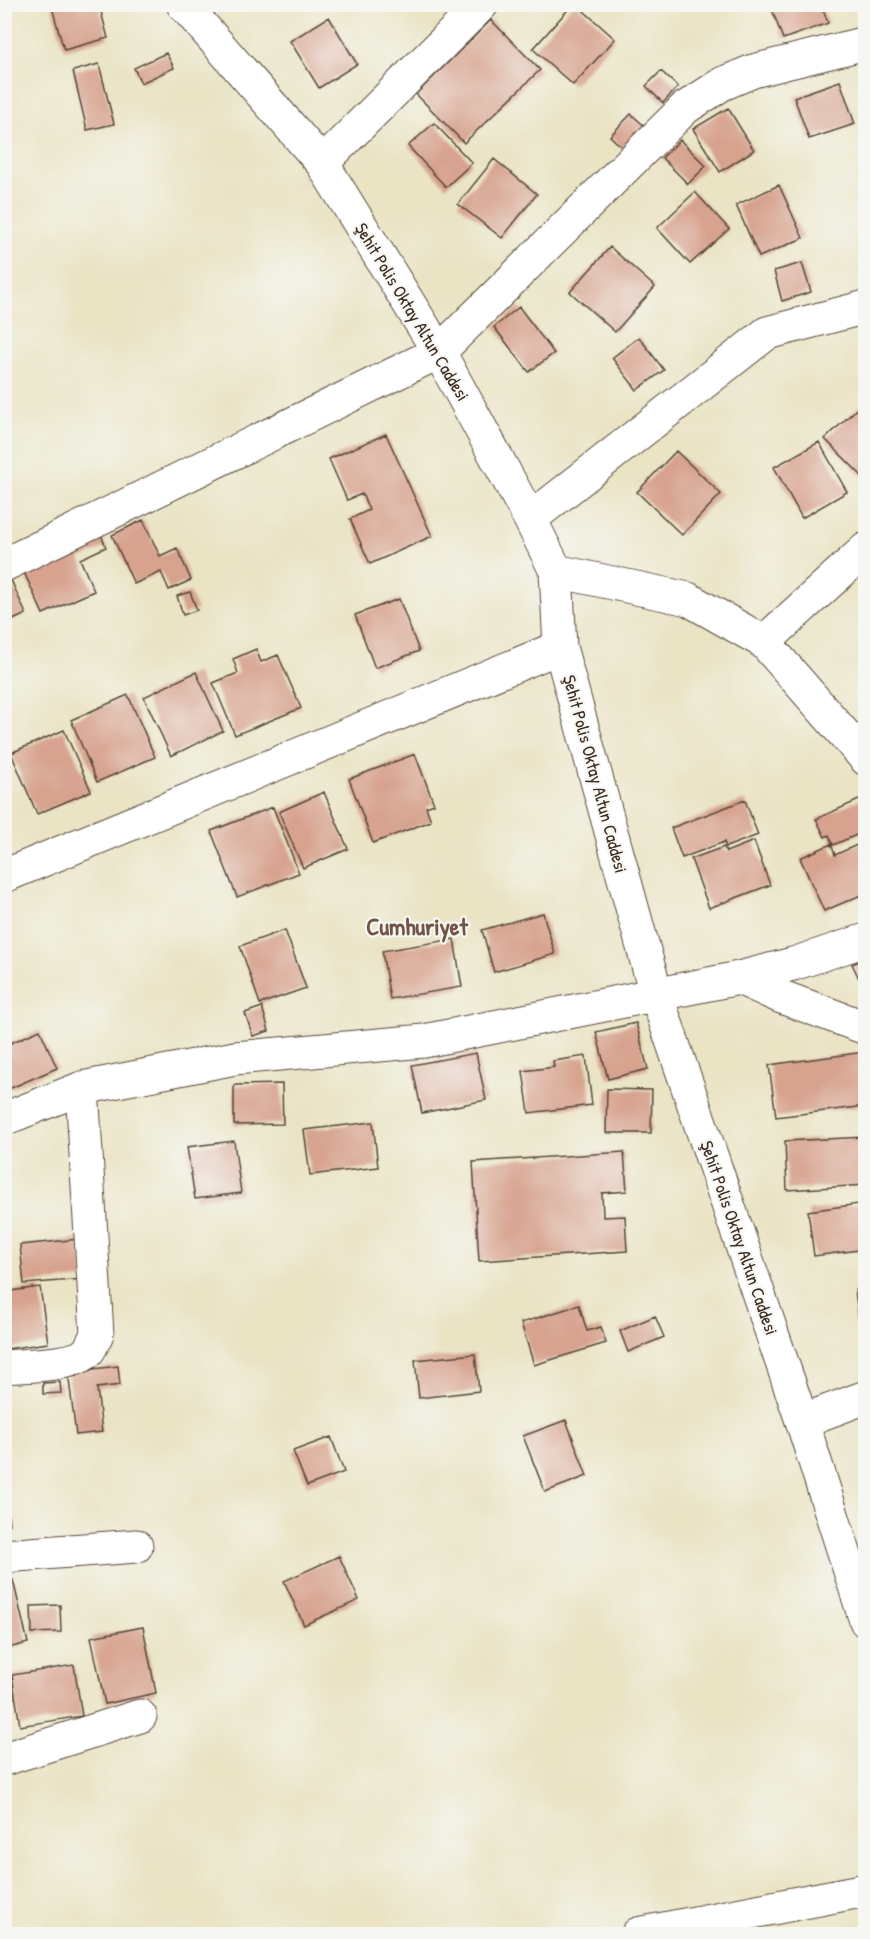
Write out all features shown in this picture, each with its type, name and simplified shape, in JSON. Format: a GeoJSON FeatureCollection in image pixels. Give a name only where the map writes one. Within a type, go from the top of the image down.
{"type":"FeatureCollection","features":[{"type":"Feature","properties":{"kind":"street","name":"Şehit Polis Oktay Altun Caddesi"},"geometry":{"type":"LineString","coordinates":[[183,4],[322,163],[439,352],[556,571],[560,647],[656,994],[802,1421],[855,1554],[866,1621]]}},
{"type":"Feature","properties":{"kind":"street"},"geometry":{"type":"LineString","coordinates":[[322,163],[482,4]]}},
{"type":"Feature","properties":{"kind":"street"},"geometry":{"type":"LineString","coordinates":[[4,565],[439,352],[685,108],[722,84],[753,71],[866,43]]}},
{"type":"Feature","properties":{"kind":"street"},"geometry":{"type":"LineString","coordinates":[[530,519],[767,333],[866,307]]}},
{"type":"Feature","properties":{"kind":"street"},"geometry":{"type":"LineString","coordinates":[[764,642],[866,549]]}},
{"type":"Feature","properties":{"kind":"street"},"geometry":{"type":"LineString","coordinates":[[556,571],[688,599],[764,642],[866,759]]}},
{"type":"Feature","properties":{"kind":"street"},"geometry":{"type":"LineString","coordinates":[[6,873],[560,647]]}},
{"type":"Feature","properties":{"kind":"street"},"geometry":{"type":"LineString","coordinates":[[4,1119],[82,1088],[235,1058],[424,1041],[739,978],[794,964],[866,940]]}},
{"type":"Feature","properties":{"kind":"street"},"geometry":{"type":"LineString","coordinates":[[739,978],[779,996],[866,1028]]}},
{"type":"Feature","properties":{"kind":"street"},"geometry":{"type":"LineString","coordinates":[[4,1367],[78,1358],[87,1352],[97,1334],[82,1088]]}},
{"type":"Feature","properties":{"kind":"street"},"geometry":{"type":"LineString","coordinates":[[802,1421],[866,1397]]}},
{"type":"Feature","properties":{"kind":"street"},"geometry":{"type":"LineString","coordinates":[[4,1556],[136,1546]]}},
{"type":"Feature","properties":{"kind":"street"},"geometry":{"type":"LineString","coordinates":[[4,1759],[140,1716]]}},
{"type":"Feature","properties":{"kind":"street"},"geometry":{"type":"LineString","coordinates":[[638,1935],[866,1890]]}},
{"type":"Feature","properties":{"kind":"building"},"geometry":{"type":"Polygon","coordinates":[[[51,4],[99,4],[108,38],[64,50],[51,4]]]}},
{"type":"Feature","properties":{"kind":"building"},"geometry":{"type":"Polygon","coordinates":[[[573,4],[576,4],[615,39],[573,85],[533,49],[573,4]]]}},
{"type":"Feature","properties":{"kind":"building"},"geometry":{"type":"Polygon","coordinates":[[[770,4],[821,4],[828,23],[783,39],[770,4]]]}},
{"type":"Feature","properties":{"kind":"building"},"geometry":{"type":"Polygon","coordinates":[[[329,17],[357,64],[319,88],[290,41],[329,17]]]}},
{"type":"Feature","properties":{"kind":"building"},"geometry":{"type":"Polygon","coordinates":[[[491,20],[540,70],[464,143],[416,94],[491,20]]]}},
{"type":"Feature","properties":{"kind":"building"},"geometry":{"type":"Polygon","coordinates":[[[166,53],[174,68],[141,83],[134,68],[166,53]]]}},
{"type":"Feature","properties":{"kind":"building"},"geometry":{"type":"Polygon","coordinates":[[[99,64],[114,124],[87,130],[73,71],[99,64]]]}},
{"type":"Feature","properties":{"kind":"building"},"geometry":{"type":"Polygon","coordinates":[[[661,71],[678,87],[663,103],[646,86],[661,71]]]}},
{"type":"Feature","properties":{"kind":"building"},"geometry":{"type":"Polygon","coordinates":[[[840,81],[855,124],[809,139],[794,97],[840,81]]]}},
{"type":"Feature","properties":{"kind":"building"},"geometry":{"type":"Polygon","coordinates":[[[728,108],[754,150],[720,172],[693,129],[728,108]]]}},
{"type":"Feature","properties":{"kind":"building"},"geometry":{"type":"Polygon","coordinates":[[[631,114],[649,130],[628,153],[610,136],[631,114]]]}},
{"type":"Feature","properties":{"kind":"building"},"geometry":{"type":"Polygon","coordinates":[[[434,123],[472,163],[446,187],[408,146],[434,123]]]}},
{"type":"Feature","properties":{"kind":"building"},"geometry":{"type":"Polygon","coordinates":[[[680,140],[706,166],[688,184],[662,158],[680,140]]]}},
{"type":"Feature","properties":{"kind":"building"},"geometry":{"type":"Polygon","coordinates":[[[494,159],[537,194],[502,238],[458,204],[494,159]]]}},
{"type":"Feature","properties":{"kind":"building"},"geometry":{"type":"Polygon","coordinates":[[[779,185],[803,238],[759,257],[736,205],[779,185]]]}},
{"type":"Feature","properties":{"kind":"building"},"geometry":{"type":"Polygon","coordinates":[[[695,192],[729,229],[690,264],[657,228],[695,192]]]}},
{"type":"Feature","properties":{"kind":"building"},"geometry":{"type":"Polygon","coordinates":[[[610,247],[655,287],[615,332],[570,292],[610,247]]]}},
{"type":"Feature","properties":{"kind":"building"},"geometry":{"type":"Polygon","coordinates":[[[802,263],[811,292],[782,301],[774,271],[802,263]]]}},
{"type":"Feature","properties":{"kind":"building"},"geometry":{"type":"Polygon","coordinates":[[[519,307],[554,353],[529,372],[494,327],[519,307]]]}},
{"type":"Feature","properties":{"kind":"building"},"geometry":{"type":"Polygon","coordinates":[[[639,337],[664,370],[637,390],[612,358],[639,337]]]}},
{"type":"Feature","properties":{"kind":"building"},"geometry":{"type":"Polygon","coordinates":[[[866,400],[866,480],[825,439],[866,400]]]}},
{"type":"Feature","properties":{"kind":"building"},"geometry":{"type":"Polygon","coordinates":[[[386,434],[432,536],[370,564],[350,519],[369,510],[362,494],[347,500],[329,459],[386,434]]]}},
{"type":"Feature","properties":{"kind":"building"},"geometry":{"type":"Polygon","coordinates":[[[819,442],[847,492],[802,518],[774,467],[819,442]]]}},
{"type":"Feature","properties":{"kind":"building"},"geometry":{"type":"Polygon","coordinates":[[[676,451],[721,494],[682,535],[637,492],[676,451]]]}},
{"type":"Feature","properties":{"kind":"building"},"geometry":{"type":"Polygon","coordinates":[[[143,520],[160,556],[177,548],[191,580],[169,590],[161,572],[134,584],[112,535],[143,520]]]}},
{"type":"Feature","properties":{"kind":"building"},"geometry":{"type":"Polygon","coordinates":[[[101,535],[106,547],[80,559],[94,591],[43,614],[23,570],[101,535]]]}},
{"type":"Feature","properties":{"kind":"building"},"geometry":{"type":"Polygon","coordinates":[[[8,573],[26,614],[4,624],[4,574],[8,573]]]}},
{"type":"Feature","properties":{"kind":"building"},"geometry":{"type":"Polygon","coordinates":[[[190,592],[197,610],[183,615],[177,596],[190,592]]]}},
{"type":"Feature","properties":{"kind":"building"},"geometry":{"type":"Polygon","coordinates":[[[399,599],[419,651],[375,668],[355,615],[399,599]]]}},
{"type":"Feature","properties":{"kind":"building"},"geometry":{"type":"Polygon","coordinates":[[[256,649],[261,662],[278,655],[301,708],[235,735],[213,683],[238,673],[233,659],[256,649]]]}},
{"type":"Feature","properties":{"kind":"building"},"geometry":{"type":"Polygon","coordinates":[[[196,672],[223,731],[171,756],[144,697],[196,672]]]}},
{"type":"Feature","properties":{"kind":"building"},"geometry":{"type":"Polygon","coordinates":[[[128,695],[155,757],[97,782],[71,720],[128,695]]]}},
{"type":"Feature","properties":{"kind":"building"},"geometry":{"type":"Polygon","coordinates":[[[64,730],[91,791],[37,814],[11,753],[64,730]]]}},
{"type":"Feature","properties":{"kind":"building"},"geometry":{"type":"Polygon","coordinates":[[[415,754],[434,804],[426,807],[431,821],[373,843],[349,779],[415,754]]]}},
{"type":"Feature","properties":{"kind":"building"},"geometry":{"type":"Polygon","coordinates":[[[324,792],[348,849],[303,868],[279,812],[324,792]]]}},
{"type":"Feature","properties":{"kind":"building"},"geometry":{"type":"Polygon","coordinates":[[[861,799],[866,810],[866,831],[833,845],[829,835],[825,837],[816,819],[861,799]]]}},
{"type":"Feature","properties":{"kind":"building"},"geometry":{"type":"Polygon","coordinates":[[[745,800],[758,835],[726,847],[724,842],[682,858],[671,828],[745,800]]]}},
{"type":"Feature","properties":{"kind":"building"},"geometry":{"type":"Polygon","coordinates":[[[273,807],[299,873],[237,897],[211,831],[273,807]]]}},
{"type":"Feature","properties":{"kind":"building"},"geometry":{"type":"Polygon","coordinates":[[[754,841],[770,885],[709,908],[691,859],[724,847],[726,852],[754,841]]]}},
{"type":"Feature","properties":{"kind":"building"},"geometry":{"type":"Polygon","coordinates":[[[861,843],[866,854],[866,893],[824,911],[800,858],[831,844],[835,855],[861,843]]]}},
{"type":"Feature","properties":{"kind":"building"},"geometry":{"type":"Polygon","coordinates":[[[543,913],[555,954],[494,972],[482,930],[543,913]]]}},
{"type":"Feature","properties":{"kind":"building"},"geometry":{"type":"Polygon","coordinates":[[[285,930],[306,988],[260,1004],[240,946],[285,930]]]}},
{"type":"Feature","properties":{"kind":"building"},"geometry":{"type":"Polygon","coordinates":[[[454,939],[462,987],[390,999],[382,951],[454,939]]]}},
{"type":"Feature","properties":{"kind":"building"},"geometry":{"type":"Polygon","coordinates":[[[866,958],[866,993],[852,964],[866,958]]]}},
{"type":"Feature","properties":{"kind":"building"},"geometry":{"type":"Polygon","coordinates":[[[262,1007],[269,1031],[253,1036],[245,1013],[262,1007]]]}},
{"type":"Feature","properties":{"kind":"building"},"geometry":{"type":"Polygon","coordinates":[[[636,1023],[648,1069],[608,1079],[596,1032],[636,1023]]]}},
{"type":"Feature","properties":{"kind":"building"},"geometry":{"type":"Polygon","coordinates":[[[40,1030],[57,1068],[4,1091],[4,1046],[40,1030]]]}},
{"type":"Feature","properties":{"kind":"building"},"geometry":{"type":"Polygon","coordinates":[[[864,1052],[866,1106],[776,1117],[769,1065],[864,1052]]]}},
{"type":"Feature","properties":{"kind":"building"},"geometry":{"type":"Polygon","coordinates":[[[476,1053],[486,1100],[422,1113],[412,1065],[476,1053]]]}},
{"type":"Feature","properties":{"kind":"building"},"geometry":{"type":"Polygon","coordinates":[[[586,1056],[592,1105],[529,1113],[523,1071],[554,1067],[553,1061],[586,1056]]]}},
{"type":"Feature","properties":{"kind":"building"},"geometry":{"type":"Polygon","coordinates":[[[282,1084],[283,1124],[234,1125],[234,1085],[282,1084]]]}},
{"type":"Feature","properties":{"kind":"building"},"geometry":{"type":"Polygon","coordinates":[[[607,1089],[652,1090],[651,1133],[606,1133],[607,1089]]]}},
{"type":"Feature","properties":{"kind":"building"},"geometry":{"type":"Polygon","coordinates":[[[373,1122],[378,1167],[310,1175],[304,1130],[373,1122]]]}},
{"type":"Feature","properties":{"kind":"building"},"geometry":{"type":"Polygon","coordinates":[[[866,1137],[866,1185],[787,1190],[785,1141],[866,1137]]]}},
{"type":"Feature","properties":{"kind":"building"},"geometry":{"type":"Polygon","coordinates":[[[234,1141],[241,1193],[195,1199],[187,1147],[234,1141]]]}},
{"type":"Feature","properties":{"kind":"building"},"geometry":{"type":"Polygon","coordinates":[[[624,1152],[627,1191],[602,1193],[603,1217],[625,1216],[627,1251],[479,1261],[473,1162],[624,1152]]]}},
{"type":"Feature","properties":{"kind":"building"},"geometry":{"type":"Polygon","coordinates":[[[866,1203],[866,1249],[814,1256],[808,1211],[866,1203]]]}},
{"type":"Feature","properties":{"kind":"building"},"geometry":{"type":"Polygon","coordinates":[[[80,1239],[84,1279],[24,1284],[20,1245],[80,1239]]]}},
{"type":"Feature","properties":{"kind":"building"},"geometry":{"type":"Polygon","coordinates":[[[40,1287],[48,1343],[6,1349],[4,1292],[40,1287]]]}},
{"type":"Feature","properties":{"kind":"building"},"geometry":{"type":"Polygon","coordinates":[[[866,1288],[866,1344],[862,1345],[855,1290],[866,1288]]]}},
{"type":"Feature","properties":{"kind":"building"},"geometry":{"type":"Polygon","coordinates":[[[579,1305],[587,1331],[601,1327],[606,1343],[534,1365],[521,1323],[579,1305]]]}},
{"type":"Feature","properties":{"kind":"building"},"geometry":{"type":"Polygon","coordinates":[[[655,1316],[664,1337],[628,1352],[620,1331],[655,1316]]]}},
{"type":"Feature","properties":{"kind":"building"},"geometry":{"type":"Polygon","coordinates":[[[475,1354],[479,1391],[419,1398],[415,1360],[475,1354]]]}},
{"type":"Feature","properties":{"kind":"building"},"geometry":{"type":"Polygon","coordinates":[[[118,1366],[120,1385],[97,1388],[102,1432],[76,1435],[68,1372],[118,1366]]]}},
{"type":"Feature","properties":{"kind":"building"},"geometry":{"type":"Polygon","coordinates":[[[60,1382],[61,1393],[43,1394],[43,1383],[60,1382]]]}},
{"type":"Feature","properties":{"kind":"building"},"geometry":{"type":"Polygon","coordinates":[[[566,1420],[587,1476],[545,1492],[523,1436],[566,1420]]]}},
{"type":"Feature","properties":{"kind":"building"},"geometry":{"type":"Polygon","coordinates":[[[331,1437],[344,1472],[307,1486],[293,1451],[331,1437]]]}},
{"type":"Feature","properties":{"kind":"building"},"geometry":{"type":"Polygon","coordinates":[[[4,1492],[6,1492],[9,1525],[4,1526],[4,1492]]]}},
{"type":"Feature","properties":{"kind":"building"},"geometry":{"type":"Polygon","coordinates":[[[339,1556],[359,1600],[304,1625],[284,1581],[339,1556]]]}},
{"type":"Feature","properties":{"kind":"building"},"geometry":{"type":"Polygon","coordinates":[[[13,1580],[28,1643],[4,1649],[4,1582],[13,1580]]]}},
{"type":"Feature","properties":{"kind":"building"},"geometry":{"type":"Polygon","coordinates":[[[60,1605],[61,1632],[32,1633],[31,1606],[60,1605]]]}},
{"type":"Feature","properties":{"kind":"building"},"geometry":{"type":"Polygon","coordinates":[[[143,1627],[156,1693],[105,1704],[91,1637],[143,1627]]]}},
{"type":"Feature","properties":{"kind":"building"},"geometry":{"type":"Polygon","coordinates":[[[74,1665],[82,1716],[20,1726],[12,1675],[74,1665]]]}},
{"type":"Feature","properties":{"kind":"district","name":"Cumhuriyet"},"geometry":{"type":"Point","coordinates":[417,927]}}]}
